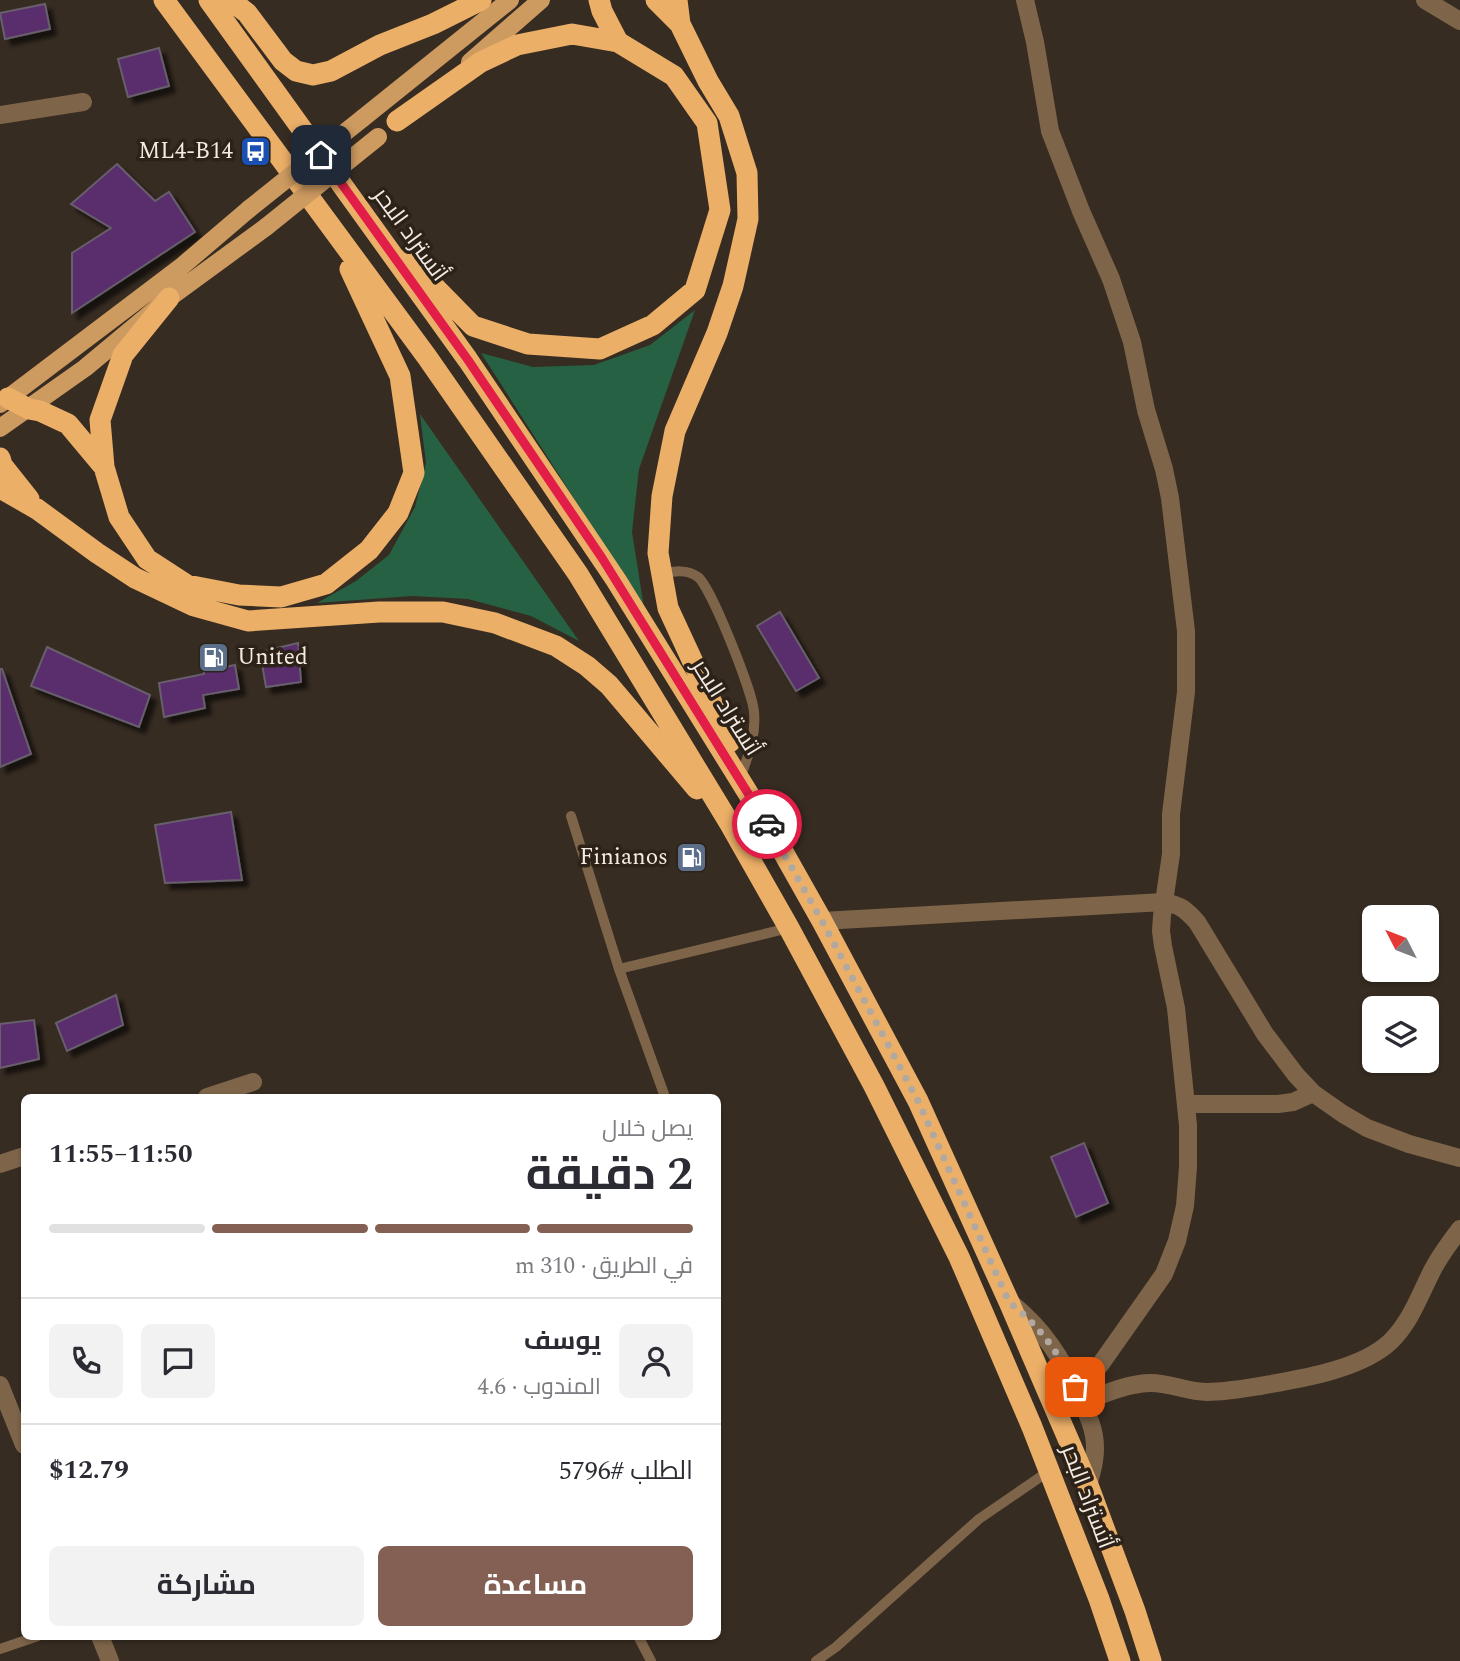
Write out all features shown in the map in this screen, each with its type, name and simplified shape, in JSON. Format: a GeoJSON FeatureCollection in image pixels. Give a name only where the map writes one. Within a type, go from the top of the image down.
{"type":"FeatureCollection","features":[{"type":"Feature","properties":{"kind":"highway","name":"أتستراد البحر"},"geometry":{"type":"LineString","coordinates":[[164,0],[427,357],[578,574],[730,824],[874,1086],[959,1257],[1032,1427],[1099,1599],[1120,1661]]}},
{"type":"Feature","properties":{"kind":"highway","name":"أتستراد البحر"},"geometry":{"type":"LineString","coordinates":[[209,0],[468,360],[609,569],[769,827],[918,1101],[1088,1485],[1151,1661]]}},
{"type":"Feature","properties":{"kind":"highway"},"geometry":{"type":"LineString","coordinates":[[230,0],[247,13],[289,67],[313,75],[331,71],[380,45],[433,24],[481,0]]}},
{"type":"Feature","properties":{"kind":"highway"},"geometry":{"type":"LineString","coordinates":[[599,0],[618,42]]}},
{"type":"Feature","properties":{"kind":"highway"},"geometry":{"type":"LineString","coordinates":[[656,0],[680,24],[729,116],[747,173],[748,219],[733,286],[721,321],[675,431],[662,496],[659,554],[668,608],[769,827]]}},
{"type":"Feature","properties":{"kind":"highway"},"geometry":{"type":"LineString","coordinates":[[677,0],[680,24]]}},
{"type":"Feature","properties":{"kind":"highway"},"geometry":{"type":"LineString","coordinates":[[366,218],[473,326],[528,344],[600,349],[653,325],[695,290],[720,210],[707,123],[674,76],[618,42],[572,34],[517,45],[481,62],[397,121]]}},
{"type":"Feature","properties":{"kind":"highway"},"geometry":{"type":"LineString","coordinates":[[169,298],[123,355],[100,420],[104,467],[119,517],[146,559],[187,585],[239,595],[281,597],[326,584],[369,550],[398,513],[414,473],[400,376],[332,229]]}},
{"type":"Feature","properties":{"kind":"highway"},"geometry":{"type":"LineString","coordinates":[[4,401],[40,411],[68,424],[104,467]]}},
{"type":"Feature","properties":{"kind":"highway"},"geometry":{"type":"LineString","coordinates":[[0,458],[16,485],[37,509]]}},
{"type":"Feature","properties":{"kind":"highway"},"geometry":{"type":"LineString","coordinates":[[0,488],[37,509],[135,578],[194,606],[248,621],[379,612],[443,612],[495,622],[556,646],[587,666],[608,685],[730,824]]}},
{"type":"Feature","properties":{"kind":"main road"},"geometry":{"type":"LineString","coordinates":[[4,401],[181,267],[249,209],[510,0]]}},
{"type":"Feature","properties":{"kind":"main road"},"geometry":{"type":"LineString","coordinates":[[0,428],[85,368],[169,298],[266,227],[493,43],[541,0]]}},
{"type":"Feature","properties":{"kind":"street"},"geometry":{"type":"LineString","coordinates":[[1025,0],[1050,131],[1111,279],[1132,342],[1146,410],[1164,469],[1172,510],[1186,631],[1186,692],[1171,814],[1171,854],[1161,924],[1176,1008],[1186,1104],[1188,1146],[1182,1223],[1171,1258],[1154,1289],[1126,1325],[1105,1359],[1088,1377],[1079,1395]]}},
{"type":"Feature","properties":{"kind":"street"},"geometry":{"type":"LineString","coordinates":[[1425,0],[1460,21]]}},
{"type":"Feature","properties":{"kind":"street"},"geometry":{"type":"LineString","coordinates":[[0,115],[83,102]]}},
{"type":"Feature","properties":{"kind":"street"},"geometry":{"type":"LineString","coordinates":[[822,921],[1164,902],[1177,904],[1197,922],[1265,1034],[1313,1093],[1367,1128],[1409,1144],[1460,1158]]}},
{"type":"Feature","properties":{"kind":"street"},"geometry":{"type":"LineString","coordinates":[[216,1094],[253,1082]]}},
{"type":"Feature","properties":{"kind":"street"},"geometry":{"type":"LineString","coordinates":[[1186,1104],[1278,1104],[1293,1102],[1313,1093]]}},
{"type":"Feature","properties":{"kind":"street"},"geometry":{"type":"LineString","coordinates":[[0,1164],[21,1157]]}},
{"type":"Feature","properties":{"kind":"street"},"geometry":{"type":"LineString","coordinates":[[1079,1395],[1152,1383],[1187,1390],[1222,1392],[1292,1381],[1364,1360],[1378,1352],[1399,1333],[1410,1317],[1433,1268],[1460,1229]]}},
{"type":"Feature","properties":{"kind":"street"},"geometry":{"type":"LineString","coordinates":[[1009,1302],[1035,1324],[1051,1344],[1064,1364],[1090,1419],[1095,1452],[1088,1485]]}},
{"type":"Feature","properties":{"kind":"street"},"geometry":{"type":"LineString","coordinates":[[0,1385],[21,1438]]}},
{"type":"Feature","properties":{"kind":"street"},"geometry":{"type":"LineString","coordinates":[[102,1640],[110,1661]]}},
{"type":"Feature","properties":{"kind":"lane"},"geometry":{"type":"LineString","coordinates":[[662,574],[681,570],[698,577],[710,591],[746,682],[754,711],[753,742],[743,770]]}},
{"type":"Feature","properties":{"kind":"lane"},"geometry":{"type":"LineString","coordinates":[[571,816],[619,969],[664,1094]]}},
{"type":"Feature","properties":{"kind":"lane"},"geometry":{"type":"LineString","coordinates":[[619,969],[789,928]]}},
{"type":"Feature","properties":{"kind":"lane"},"geometry":{"type":"LineString","coordinates":[[816,1661],[836,1647],[979,1519],[1049,1471]]}},
{"type":"Feature","properties":{"kind":"lane"},"geometry":{"type":"LineString","coordinates":[[0,1649],[26,1640]]}},
{"type":"Feature","properties":{"kind":"lane"},"geometry":{"type":"LineString","coordinates":[[640,1640],[651,1661]]}},
{"type":"Feature","properties":{"kind":"green space"},"geometry":{"type":"Polygon","coordinates":[[[695,310],[639,469],[632,532],[644,608],[481,353],[533,367],[594,365],[650,345],[695,310]]]}},
{"type":"Feature","properties":{"kind":"green space"},"geometry":{"type":"Polygon","coordinates":[[[420,414],[579,641],[531,616],[468,599],[412,596],[317,603],[356,581],[389,555],[415,507],[426,463],[420,414]]]}},
{"type":"Feature","properties":{"kind":"building"},"geometry":{"type":"Polygon","coordinates":[[[45,4],[50,29],[5,39],[0,13],[45,4]]]}},
{"type":"Feature","properties":{"kind":"building"},"geometry":{"type":"Polygon","coordinates":[[[159,48],[169,86],[128,97],[118,59],[159,48]]]}},
{"type":"Feature","properties":{"kind":"building"},"geometry":{"type":"Polygon","coordinates":[[[117,164],[155,201],[169,192],[195,232],[72,313],[72,253],[111,228],[71,204],[117,164]]]}},
{"type":"Feature","properties":{"kind":"building"},"geometry":{"type":"Polygon","coordinates":[[[780,612],[819,678],[796,691],[757,626],[780,612]]]}},
{"type":"Feature","properties":{"kind":"building"},"geometry":{"type":"Polygon","coordinates":[[[298,643],[301,682],[266,687],[260,652],[298,643]]]}},
{"type":"Feature","properties":{"kind":"building"},"geometry":{"type":"Polygon","coordinates":[[[47,647],[150,695],[139,727],[31,686],[47,647]]]}},
{"type":"Feature","properties":{"kind":"building"},"geometry":{"type":"Polygon","coordinates":[[[235,665],[239,689],[203,695],[205,708],[164,717],[159,683],[235,665]]]}},
{"type":"Feature","properties":{"kind":"building"},"geometry":{"type":"Polygon","coordinates":[[[0,669],[31,754],[0,767],[0,669]]]}},
{"type":"Feature","properties":{"kind":"building"},"geometry":{"type":"Polygon","coordinates":[[[231,812],[242,880],[165,883],[155,825],[231,812]]]}},
{"type":"Feature","properties":{"kind":"building"},"geometry":{"type":"Polygon","coordinates":[[[116,995],[123,1025],[67,1051],[56,1023],[116,995]]]}},
{"type":"Feature","properties":{"kind":"building"},"geometry":{"type":"Polygon","coordinates":[[[34,1020],[39,1059],[0,1068],[0,1024],[34,1020]]]}},
{"type":"Feature","properties":{"kind":"building"},"geometry":{"type":"Polygon","coordinates":[[[1084,1143],[1108,1203],[1076,1217],[1051,1157],[1084,1143]]]}},
{"type":"Feature","properties":{"kind":"way so far"},"geometry":{"type":"LineString","coordinates":[[767,824],[918,1101],[1009,1302],[1035,1324],[1056,1350],[1075,1387]]}},
{"type":"Feature","properties":{"kind":"place","name":"ML4-B14"},"geometry":{"type":"Point","coordinates":[256,151]}},
{"type":"Feature","properties":{"kind":"place","name":"United"},"geometry":{"type":"Point","coordinates":[214,657]}},
{"type":"Feature","properties":{"kind":"place","name":"Finianos"},"geometry":{"type":"Point","coordinates":[691,857]}},
{"type":"Feature","properties":{"kind":"route"},"geometry":{"type":"LineString","coordinates":[[321,155],[468,360],[602,558],[767,824]]}}]}
